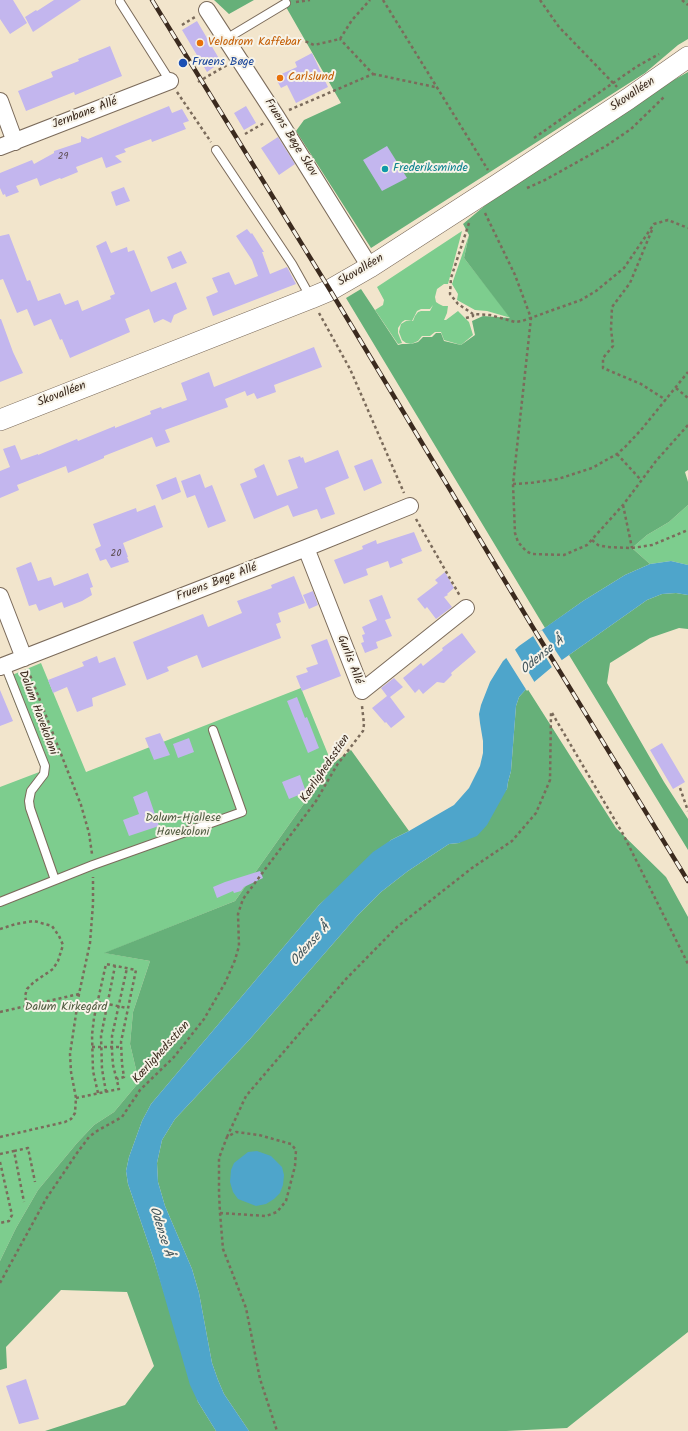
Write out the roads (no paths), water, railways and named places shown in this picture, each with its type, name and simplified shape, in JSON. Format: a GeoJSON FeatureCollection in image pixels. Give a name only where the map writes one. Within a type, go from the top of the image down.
{"type":"FeatureCollection","features":[{"type":"Feature","properties":{"kind":"street","name":"Fruens Bøge Skov"},"geometry":{"type":"LineString","coordinates":[[207,10],[276,116],[370,267]]}},
{"type":"Feature","properties":{"kind":"street","name":"Skovalléen"},"geometry":{"type":"LineString","coordinates":[[0,420],[330,290],[370,267],[497,185],[628,99],[688,57]]}},
{"type":"Feature","properties":{"kind":"street","name":"Jernbane Allé"},"geometry":{"type":"LineString","coordinates":[[0,147],[170,81]]}},
{"type":"Feature","properties":{"kind":"street"},"geometry":{"type":"LineString","coordinates":[[0,101],[15,142]]}},
{"type":"Feature","properties":{"kind":"street","name":"Fruens Bøge Allé"},"geometry":{"type":"LineString","coordinates":[[2,666],[410,506]]}},
{"type":"Feature","properties":{"kind":"street","name":"Gurlis Allé"},"geometry":{"type":"LineString","coordinates":[[306,548],[362,691],[466,608]]}},
{"type":"Feature","properties":{"kind":"street"},"geometry":{"type":"LineString","coordinates":[[0,596],[24,658]]}},
{"type":"Feature","properties":{"kind":"lane"},"geometry":{"type":"LineString","coordinates":[[120,2],[170,81]]}},
{"type":"Feature","properties":{"kind":"lane"},"geometry":{"type":"LineString","coordinates":[[226,39],[286,3]]}},
{"type":"Feature","properties":{"kind":"lane"},"geometry":{"type":"LineString","coordinates":[[216,150],[292,264],[311,298]]}},
{"type":"Feature","properties":{"kind":"lane","name":"Dalum Havekoloni"},"geometry":{"type":"LineString","coordinates":[[2,666],[45,766],[44,774],[31,791],[29,801],[30,808],[56,880]]}},
{"type":"Feature","properties":{"kind":"lane"},"geometry":{"type":"LineString","coordinates":[[0,902],[93,865],[242,812],[213,730]]}},
{"type":"Feature","properties":{"kind":"water","name":"Odense Å"},"geometry":{"type":"Polygon","coordinates":[[[671,561],[688,565],[688,595],[676,593],[662,594],[647,600],[552,667],[527,688],[519,697],[516,706],[511,771],[507,789],[487,825],[477,836],[459,843],[449,844],[408,871],[381,892],[358,915],[250,1039],[175,1119],[162,1140],[157,1163],[158,1182],[165,1206],[192,1269],[199,1293],[212,1363],[218,1380],[224,1394],[249,1431],[216,1431],[198,1402],[190,1385],[154,1260],[128,1184],[126,1171],[129,1157],[142,1121],[151,1104],[319,905],[373,852],[391,840],[454,805],[469,788],[480,766],[483,753],[483,741],[479,714],[481,705],[490,682],[503,661],[519,646],[583,601],[625,575],[650,564],[671,561]]]}},
{"type":"Feature","properties":{"kind":"water"},"geometry":{"type":"Polygon","coordinates":[[[257,1151],[271,1156],[282,1167],[284,1175],[280,1193],[266,1204],[256,1206],[238,1199],[233,1192],[230,1182],[231,1170],[234,1163],[248,1152],[257,1151]]]}},
{"type":"Feature","properties":{"kind":"railway"},"geometry":{"type":"LineString","coordinates":[[152,0],[330,290],[532,626],[688,881]]}},
{"type":"Feature","properties":{"kind":"place","name":"Velodrom Kaffebar"},"geometry":{"type":"Point","coordinates":[200,43]}},
{"type":"Feature","properties":{"kind":"place","name":"Fruens Bøge"},"geometry":{"type":"Point","coordinates":[183,63]}},
{"type":"Feature","properties":{"kind":"place","name":"Carlslund"},"geometry":{"type":"Point","coordinates":[280,78]}},
{"type":"Feature","properties":{"kind":"place","name":"Frederiksminde"},"geometry":{"type":"Point","coordinates":[385,169]}},
{"type":"Feature","properties":{"kind":"park label","name":"Dalum-Hjallese Havekoloni"},"geometry":{"type":"Point","coordinates":[183,826]}},
{"type":"Feature","properties":{"kind":"park label","name":"Dalum Kirkegård"},"geometry":{"type":"Point","coordinates":[66,1008]}}]}
